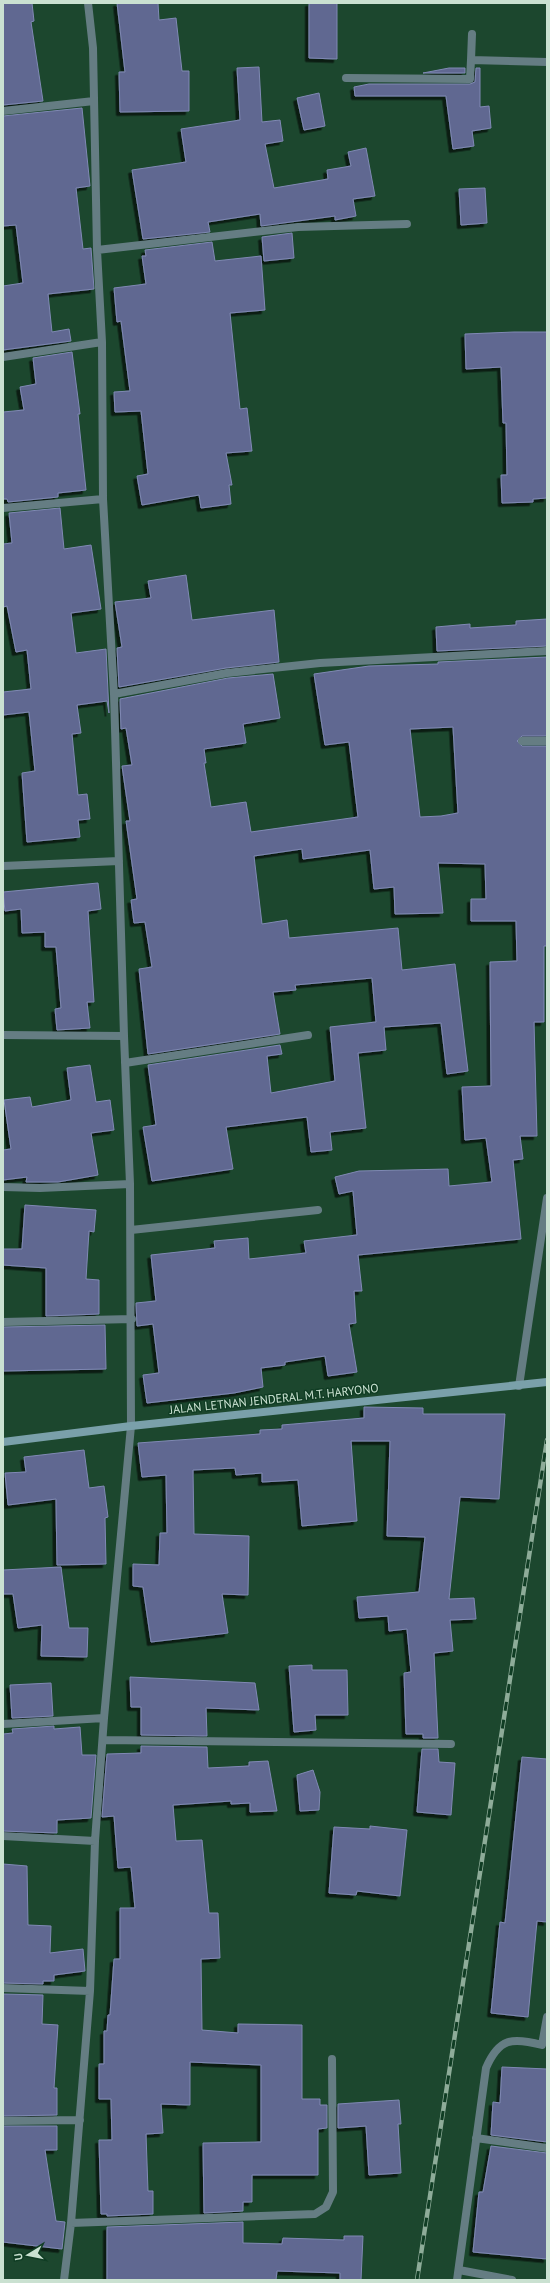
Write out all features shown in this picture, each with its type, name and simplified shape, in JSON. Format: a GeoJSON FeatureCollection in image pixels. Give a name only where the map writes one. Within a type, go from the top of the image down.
{"type":"FeatureCollection","features":[{"type":"Feature","properties":{"kind":"main road","name":"JALAN LETNAN JENDERAL M.T. HARYONO"},"geometry":{"type":"LineString","coordinates":[[3,1442],[132,1426],[547,1382]]}},
{"type":"Feature","properties":{"kind":"street"},"geometry":{"type":"LineString","coordinates":[[64,2280],[71,2223],[90,1991],[95,1841],[104,1740],[104,1718],[132,1426],[130,1184],[114,694],[103,499],[102,342],[97,250],[92,48],[88,3]]}},
{"type":"Feature","properties":{"kind":"street"},"geometry":{"type":"LineString","coordinates":[[346,78],[470,79],[472,34]]}},
{"type":"Feature","properties":{"kind":"street"},"geometry":{"type":"LineString","coordinates":[[471,60],[547,62]]}},
{"type":"Feature","properties":{"kind":"street"},"geometry":{"type":"LineString","coordinates":[[3,111],[94,101]]}},
{"type":"Feature","properties":{"kind":"street"},"geometry":{"type":"LineString","coordinates":[[97,250],[298,227],[407,224]]}},
{"type":"Feature","properties":{"kind":"street"},"geometry":{"type":"LineString","coordinates":[[3,357],[102,342]]}},
{"type":"Feature","properties":{"kind":"street"},"geometry":{"type":"LineString","coordinates":[[3,508],[103,499]]}},
{"type":"Feature","properties":{"kind":"street"},"geometry":{"type":"LineString","coordinates":[[114,694],[227,673],[320,663],[547,651]]}},
{"type":"Feature","properties":{"kind":"street"},"geometry":{"type":"LineString","coordinates":[[522,741],[547,741]]}},
{"type":"Feature","properties":{"kind":"street"},"geometry":{"type":"LineString","coordinates":[[3,866],[119,861]]}},
{"type":"Feature","properties":{"kind":"street"},"geometry":{"type":"LineString","coordinates":[[3,1035],[124,1036]]}},
{"type":"Feature","properties":{"kind":"street"},"geometry":{"type":"LineString","coordinates":[[125,1063],[308,1035]]}},
{"type":"Feature","properties":{"kind":"street"},"geometry":{"type":"LineString","coordinates":[[3,1187],[40,1188],[130,1184]]}},
{"type":"Feature","properties":{"kind":"street"},"geometry":{"type":"LineString","coordinates":[[520,1386],[547,1198]]}},
{"type":"Feature","properties":{"kind":"street"},"geometry":{"type":"LineString","coordinates":[[131,1230],[318,1210]]}},
{"type":"Feature","properties":{"kind":"street"},"geometry":{"type":"LineString","coordinates":[[3,1322],[132,1319]]}},
{"type":"Feature","properties":{"kind":"street"},"geometry":{"type":"LineString","coordinates":[[3,1724],[104,1718]]}},
{"type":"Feature","properties":{"kind":"street"},"geometry":{"type":"LineString","coordinates":[[104,1740],[451,1744]]}},
{"type":"Feature","properties":{"kind":"street"},"geometry":{"type":"LineString","coordinates":[[3,1836],[95,1841]]}},
{"type":"Feature","properties":{"kind":"street"},"geometry":{"type":"LineString","coordinates":[[3,1988],[90,1991]]}},
{"type":"Feature","properties":{"kind":"street"},"geometry":{"type":"LineString","coordinates":[[457,2280],[486,2068],[498,2046],[510,2041],[524,2040],[544,2046],[547,2017]]}},
{"type":"Feature","properties":{"kind":"street"},"geometry":{"type":"LineString","coordinates":[[71,2223],[315,2214],[326,2207],[333,2192],[332,2059]]}},
{"type":"Feature","properties":{"kind":"street"},"geometry":{"type":"LineString","coordinates":[[3,2121],[80,2120]]}},
{"type":"Feature","properties":{"kind":"street"},"geometry":{"type":"LineString","coordinates":[[476,2138],[547,2148]]}},
{"type":"Feature","properties":{"kind":"street"},"geometry":{"type":"LineString","coordinates":[[458,2270],[512,2280]]}},
{"type":"Feature","properties":{"kind":"building"},"geometry":{"type":"Polygon","coordinates":[[[3,3],[32,3],[34,21],[31,22],[43,101],[3,105],[3,3]]]}},
{"type":"Feature","properties":{"kind":"building"},"geometry":{"type":"Polygon","coordinates":[[[117,3],[158,3],[159,20],[176,18],[182,71],[189,71],[189,111],[120,112],[119,72],[125,72],[117,3]]]}},
{"type":"Feature","properties":{"kind":"building"},"geometry":{"type":"Polygon","coordinates":[[[309,3],[337,3],[337,59],[309,58],[309,3]]]}},
{"type":"Feature","properties":{"kind":"building"},"geometry":{"type":"Polygon","coordinates":[[[259,67],[262,122],[280,120],[283,141],[265,144],[274,188],[328,179],[327,170],[351,166],[348,152],[366,148],[375,196],[353,199],[356,216],[335,220],[335,216],[261,226],[260,214],[208,222],[210,232],[143,239],[132,170],[186,162],[181,129],[240,120],[237,68],[259,67]]]}},
{"type":"Feature","properties":{"kind":"building"},"geometry":{"type":"Polygon","coordinates":[[[449,68],[465,68],[465,73],[423,73],[449,68]]]}},
{"type":"Feature","properties":{"kind":"building"},"geometry":{"type":"Polygon","coordinates":[[[476,68],[480,68],[480,107],[489,106],[491,128],[472,131],[474,146],[453,149],[446,96],[355,96],[354,87],[369,84],[470,84],[475,82],[476,68]]]}},
{"type":"Feature","properties":{"kind":"building"},"geometry":{"type":"Polygon","coordinates":[[[319,93],[325,126],[304,130],[297,98],[319,93]]]}},
{"type":"Feature","properties":{"kind":"building"},"geometry":{"type":"Polygon","coordinates":[[[82,108],[90,186],[76,188],[83,249],[91,248],[94,289],[48,294],[52,332],[69,329],[71,341],[3,350],[3,286],[23,283],[16,225],[3,226],[3,116],[82,108]]]}},
{"type":"Feature","properties":{"kind":"building"},"geometry":{"type":"Polygon","coordinates":[[[485,188],[487,223],[461,225],[459,189],[485,188]]]}},
{"type":"Feature","properties":{"kind":"building"},"geometry":{"type":"Polygon","coordinates":[[[292,233],[294,258],[264,261],[262,237],[292,233]]]}},
{"type":"Feature","properties":{"kind":"building"},"geometry":{"type":"Polygon","coordinates":[[[212,242],[215,261],[261,256],[265,310],[230,313],[240,409],[247,408],[252,451],[226,453],[232,485],[229,485],[231,504],[201,508],[199,495],[142,505],[137,476],[148,474],[141,411],[115,412],[114,392],[130,391],[121,321],[117,322],[114,288],[146,284],[142,256],[146,256],[145,250],[212,242]]]}},
{"type":"Feature","properties":{"kind":"building"},"geometry":{"type":"Polygon","coordinates":[[[547,332],[547,498],[533,499],[533,502],[502,503],[501,475],[507,475],[506,423],[503,423],[501,367],[466,369],[465,334],[547,332]]]}},
{"type":"Feature","properties":{"kind":"building"},"geometry":{"type":"Polygon","coordinates":[[[72,352],[80,414],[78,414],[86,490],[58,493],[58,497],[8,502],[7,499],[3,499],[3,412],[24,410],[20,387],[36,384],[33,358],[72,352]]]}},
{"type":"Feature","properties":{"kind":"building"},"geometry":{"type":"Polygon","coordinates":[[[60,508],[64,549],[91,545],[101,609],[71,613],[76,653],[106,649],[109,713],[107,701],[77,705],[81,733],[72,734],[78,795],[87,794],[90,819],[78,820],[80,837],[27,842],[22,773],[35,771],[29,712],[3,715],[3,692],[31,689],[27,650],[16,652],[7,606],[3,607],[3,544],[12,543],[9,513],[60,508]]]}},
{"type":"Feature","properties":{"kind":"building"},"geometry":{"type":"Polygon","coordinates":[[[186,575],[192,620],[274,610],[279,662],[226,668],[119,687],[117,648],[122,647],[115,602],[151,598],[148,581],[186,575]]]}},
{"type":"Feature","properties":{"kind":"building"},"geometry":{"type":"Polygon","coordinates":[[[547,619],[547,646],[437,651],[436,627],[470,624],[470,628],[516,625],[516,621],[547,619]]]}},
{"type":"Feature","properties":{"kind":"building"},"geometry":{"type":"Polygon","coordinates":[[[547,657],[547,736],[522,736],[517,741],[522,746],[547,746],[547,946],[544,946],[544,1022],[534,1022],[537,1136],[520,1136],[523,1159],[513,1160],[521,1239],[358,1255],[362,1291],[354,1291],[356,1323],[349,1324],[357,1372],[328,1376],[325,1356],[285,1362],[285,1365],[261,1368],[263,1387],[234,1393],[147,1403],[143,1375],[159,1373],[153,1324],[137,1326],[136,1303],[156,1301],[151,1255],[215,1248],[214,1241],[248,1238],[249,1259],[306,1253],[304,1241],[357,1235],[353,1191],[339,1194],[335,1177],[359,1171],[448,1169],[449,1186],[492,1182],[486,1138],[465,1140],[462,1087],[491,1086],[490,962],[517,961],[516,921],[471,921],[471,899],[486,899],[485,864],[438,863],[443,913],[395,914],[394,887],[374,889],[370,850],[303,859],[302,849],[254,856],[262,924],[287,920],[289,938],[398,928],[402,970],[455,964],[468,1071],[447,1074],[441,1023],[384,1027],[386,1050],[358,1053],[366,1128],[330,1132],[332,1150],[311,1152],[307,1117],[226,1127],[233,1169],[152,1181],[143,1127],[156,1125],[148,1065],[280,1045],[282,1054],[267,1056],[271,1093],[335,1081],[330,1027],[376,1022],[372,978],[295,985],[296,990],[273,992],[280,1034],[148,1054],[139,969],[152,967],[145,922],[134,923],[131,900],[137,899],[126,821],[130,821],[122,766],[132,765],[126,728],[121,729],[120,699],[228,678],[273,674],[280,718],[243,724],[246,743],[204,749],[206,763],[204,763],[211,807],[246,802],[251,832],[358,817],[349,742],[325,745],[314,674],[369,666],[438,664],[438,662],[547,657]],[[453,727],[410,729],[420,817],[441,816],[458,813],[453,727]]]}},
{"type":"Feature","properties":{"kind":"building"},"geometry":{"type":"Polygon","coordinates":[[[98,883],[101,909],[88,911],[94,1002],[87,1002],[90,1028],[57,1030],[55,1009],[61,1008],[56,947],[45,947],[45,932],[22,933],[21,909],[5,911],[3,892],[98,883]]]}},
{"type":"Feature","properties":{"kind":"building"},"geometry":{"type":"Polygon","coordinates":[[[90,1065],[96,1102],[110,1100],[114,1130],[91,1133],[98,1175],[58,1182],[26,1182],[27,1177],[3,1180],[3,1150],[11,1149],[4,1100],[30,1097],[32,1107],[71,1100],[67,1068],[90,1065]]]}},
{"type":"Feature","properties":{"kind":"building"},"geometry":{"type":"Polygon","coordinates":[[[25,1205],[96,1210],[94,1232],[89,1231],[86,1279],[99,1280],[99,1314],[46,1316],[46,1268],[3,1265],[3,1249],[22,1249],[25,1205]]]}},
{"type":"Feature","properties":{"kind":"building"},"geometry":{"type":"Polygon","coordinates":[[[105,1325],[106,1369],[3,1371],[3,1327],[105,1325]]]}},
{"type":"Feature","properties":{"kind":"building"},"geometry":{"type":"Polygon","coordinates":[[[364,1407],[423,1408],[423,1414],[505,1414],[499,1499],[460,1497],[449,1599],[474,1598],[476,1619],[450,1620],[453,1651],[434,1653],[438,1738],[423,1738],[423,1734],[406,1734],[404,1673],[411,1672],[407,1629],[389,1631],[388,1616],[359,1618],[357,1597],[419,1592],[425,1537],[387,1536],[390,1441],[351,1441],[357,1521],[302,1526],[298,1480],[262,1482],[262,1473],[236,1475],[235,1468],[193,1470],[194,1534],[249,1536],[248,1595],[222,1594],[228,1633],[151,1642],[143,1587],[133,1586],[133,1564],[159,1565],[160,1533],[167,1533],[166,1475],[142,1477],[138,1443],[260,1434],[260,1430],[282,1429],[282,1425],[364,1418],[364,1407]]]}},
{"type":"Feature","properties":{"kind":"building"},"geometry":{"type":"Polygon","coordinates":[[[84,1450],[89,1488],[104,1486],[108,1517],[105,1518],[106,1564],[57,1565],[56,1499],[8,1505],[5,1473],[26,1472],[24,1457],[84,1450]]]}},
{"type":"Feature","properties":{"kind":"building"},"geometry":{"type":"Polygon","coordinates":[[[61,1567],[69,1628],[88,1628],[87,1657],[41,1656],[42,1625],[18,1628],[13,1594],[3,1594],[3,1570],[61,1567]]]}},
{"type":"Feature","properties":{"kind":"building"},"geometry":{"type":"Polygon","coordinates":[[[312,1665],[312,1670],[347,1670],[348,1715],[315,1715],[316,1730],[294,1732],[289,1666],[312,1665]]]}},
{"type":"Feature","properties":{"kind":"building"},"geometry":{"type":"Polygon","coordinates":[[[130,1677],[255,1683],[259,1710],[206,1708],[207,1736],[141,1735],[141,1707],[131,1707],[130,1677]]]}},
{"type":"Feature","properties":{"kind":"building"},"geometry":{"type":"Polygon","coordinates":[[[51,1683],[53,1716],[12,1718],[10,1685],[51,1683]]]}},
{"type":"Feature","properties":{"kind":"building"},"geometry":{"type":"Polygon","coordinates":[[[54,1726],[54,1729],[80,1727],[82,1755],[96,1755],[91,1818],[57,1820],[57,1833],[3,1831],[3,1734],[13,1733],[12,1729],[54,1726]]]}},
{"type":"Feature","properties":{"kind":"building"},"geometry":{"type":"Polygon","coordinates":[[[141,1746],[207,1747],[208,1768],[249,1766],[249,1762],[268,1761],[277,1811],[250,1812],[250,1803],[231,1804],[231,1801],[173,1805],[176,1841],[202,1840],[209,1913],[218,1913],[220,1958],[201,1959],[202,2030],[238,2033],[238,2024],[302,2025],[302,2099],[320,2099],[320,2105],[327,2105],[327,2128],[318,2129],[318,2175],[252,2175],[252,2202],[243,2202],[243,2211],[204,2213],[203,2143],[261,2142],[261,2065],[190,2062],[190,2105],[161,2104],[163,2133],[146,2134],[148,2191],[153,2191],[153,2214],[107,2216],[107,2214],[101,2214],[99,2140],[112,2140],[111,2099],[99,2099],[99,2064],[104,2064],[104,2031],[107,2031],[108,2015],[110,2015],[114,1959],[120,1959],[120,1908],[135,1908],[131,1867],[118,1868],[114,1816],[102,1817],[107,1754],[141,1753],[141,1746]]]}},
{"type":"Feature","properties":{"kind":"building"},"geometry":{"type":"Polygon","coordinates":[[[422,1749],[438,1749],[439,1762],[455,1763],[451,1815],[417,1812],[422,1749]]]}},
{"type":"Feature","properties":{"kind":"building"},"geometry":{"type":"Polygon","coordinates":[[[522,1757],[547,1759],[547,1922],[537,1921],[528,2017],[491,2013],[500,1922],[505,1923],[522,1757]]]}},
{"type":"Feature","properties":{"kind":"building"},"geometry":{"type":"Polygon","coordinates":[[[313,1770],[320,1792],[319,1810],[300,1811],[297,1775],[313,1770]]]}},
{"type":"Feature","properties":{"kind":"building"},"geometry":{"type":"Polygon","coordinates":[[[370,1826],[407,1830],[400,1896],[357,1891],[356,1895],[329,1893],[334,1827],[370,1829],[370,1826]]]}},
{"type":"Feature","properties":{"kind":"building"},"geometry":{"type":"Polygon","coordinates":[[[3,1864],[27,1866],[28,1925],[51,1926],[50,1953],[83,1949],[85,1971],[54,1975],[54,1981],[43,1981],[43,1984],[3,1983],[3,1864]]]}},
{"type":"Feature","properties":{"kind":"building"},"geometry":{"type":"Polygon","coordinates":[[[3,1994],[43,1995],[42,2024],[58,2025],[54,2088],[57,2088],[57,2115],[3,2116],[3,1994]]]}},
{"type":"Feature","properties":{"kind":"building"},"geometry":{"type":"Polygon","coordinates":[[[502,2067],[547,2069],[547,2142],[491,2135],[493,2102],[500,2103],[502,2067]]]}},
{"type":"Feature","properties":{"kind":"building"},"geometry":{"type":"Polygon","coordinates":[[[399,2100],[401,2124],[398,2124],[401,2173],[369,2175],[366,2126],[338,2128],[338,2104],[399,2100]]]}},
{"type":"Feature","properties":{"kind":"building"},"geometry":{"type":"Polygon","coordinates":[[[3,2126],[57,2126],[57,2150],[45,2150],[56,2221],[65,2222],[62,2249],[3,2242],[3,2126]]]}},
{"type":"Feature","properties":{"kind":"building"},"geometry":{"type":"Polygon","coordinates":[[[491,2146],[547,2153],[547,2259],[473,2252],[479,2192],[483,2192],[491,2146]]]}},
{"type":"Feature","properties":{"kind":"building"},"geometry":{"type":"Polygon","coordinates":[[[243,2222],[243,2243],[282,2244],[283,2238],[344,2240],[344,2236],[363,2236],[361,2280],[340,2280],[340,2273],[277,2271],[276,2280],[107,2280],[107,2227],[243,2222]]]}},
{"type":"Feature","properties":{"kind":"railway"},"geometry":{"type":"LineString","coordinates":[[417,2280],[547,1440]]}}]}
